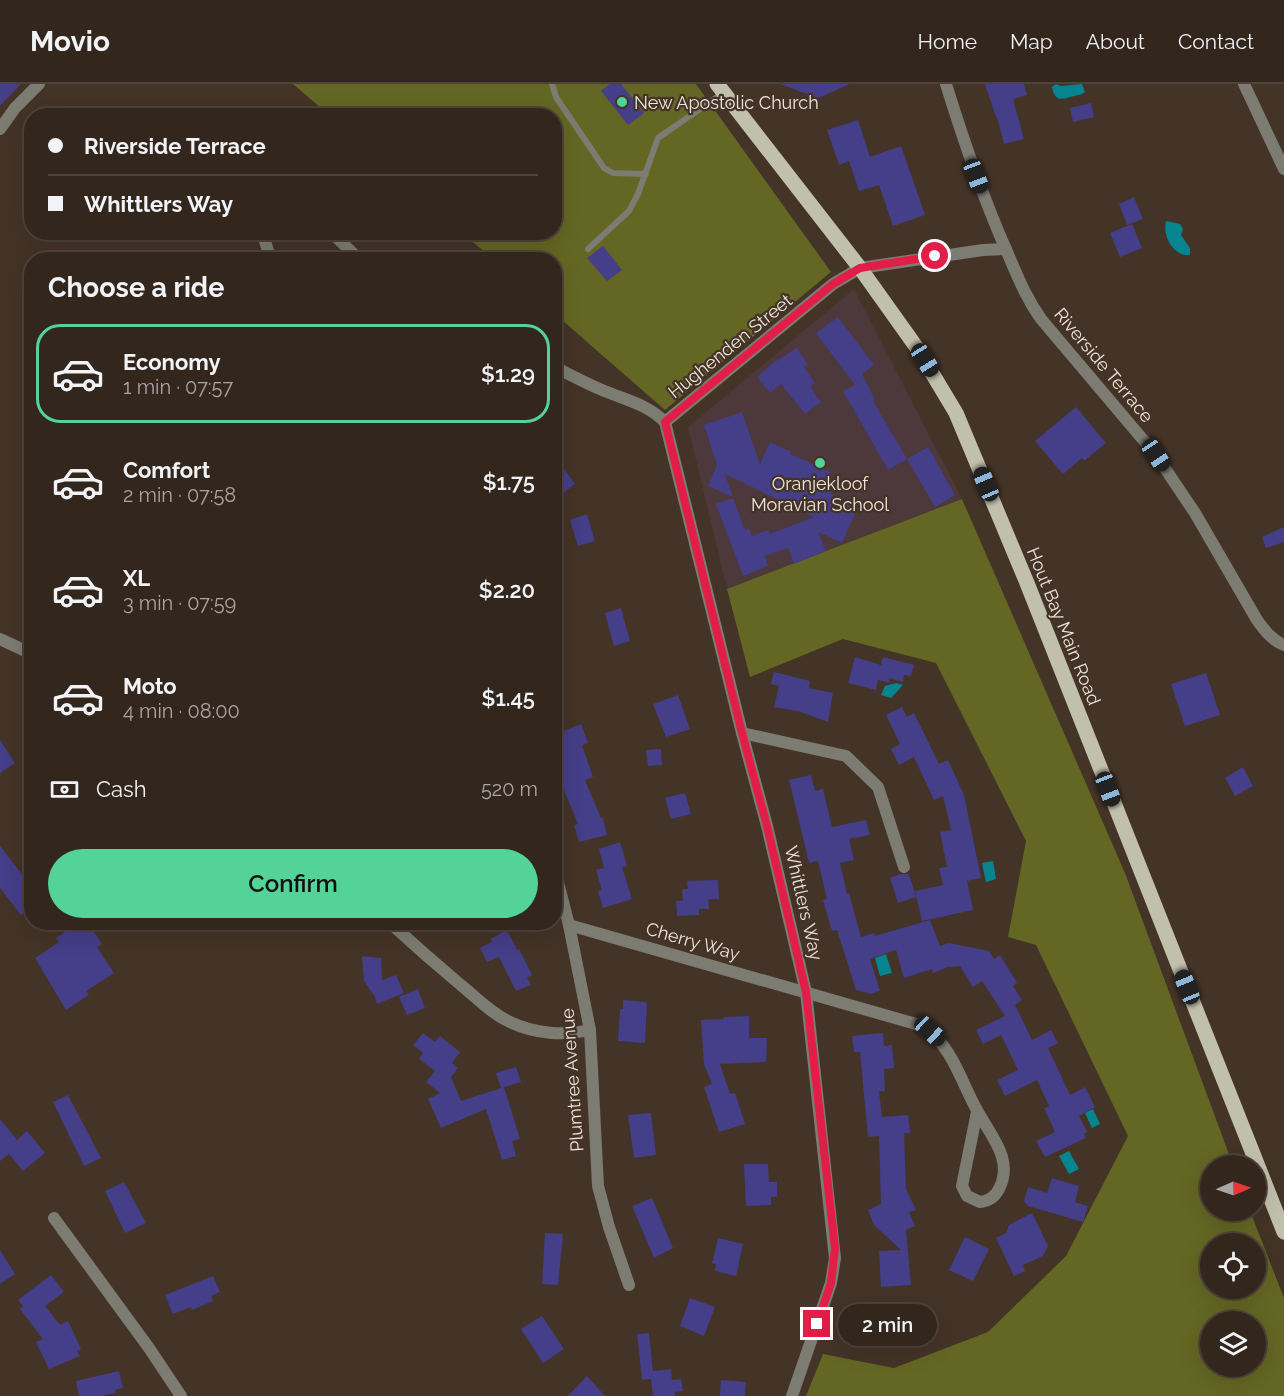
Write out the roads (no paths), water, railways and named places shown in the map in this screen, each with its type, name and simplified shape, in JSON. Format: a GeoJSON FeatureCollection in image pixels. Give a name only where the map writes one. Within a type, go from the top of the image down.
{"type":"FeatureCollection","features":[{"type":"Feature","properties":{"kind":"main road","name":"Hout Bay Main Road"},"geometry":{"type":"LineString","coordinates":[[720,88],[860,268],[933,373],[956,413],[1027,584],[1284,1232]]}},
{"type":"Feature","properties":{"kind":"street"},"geometry":{"type":"LineString","coordinates":[[0,129],[15,108],[39,84]]}},
{"type":"Feature","properties":{"kind":"street","name":"Riverside Terrace"},"geometry":{"type":"LineString","coordinates":[[946,84],[968,156],[1017,279],[1041,319],[1156,455],[1195,513],[1257,620],[1266,632],[1284,645]]}},
{"type":"Feature","properties":{"kind":"street"},"geometry":{"type":"LineString","coordinates":[[1245,84],[1284,169]]}},
{"type":"Feature","properties":{"kind":"street"},"geometry":{"type":"LineString","coordinates":[[339,240],[352,252]]}},
{"type":"Feature","properties":{"kind":"street"},"geometry":{"type":"LineString","coordinates":[[860,268],[983,250],[1006,249]]}},
{"type":"Feature","properties":{"kind":"street","name":"Hughenden Street"},"geometry":{"type":"LineString","coordinates":[[562,370],[605,391],[645,406],[656,412],[665,422],[833,284],[860,268]]}},
{"type":"Feature","properties":{"kind":"street","name":"Whittlers Way"},"geometry":{"type":"LineString","coordinates":[[665,422],[767,826],[806,992],[835,1258],[831,1283],[792,1396]]}},
{"type":"Feature","properties":{"kind":"street"},"geometry":{"type":"LineString","coordinates":[[0,639],[24,650]]}},
{"type":"Feature","properties":{"kind":"street"},"geometry":{"type":"LineString","coordinates":[[742,733],[846,756],[878,787],[904,867]]}},
{"type":"Feature","properties":{"kind":"street","name":"Plumtree Avenue"},"geometry":{"type":"LineString","coordinates":[[562,898],[590,1030],[598,1186],[629,1285]]}},
{"type":"Feature","properties":{"kind":"street","name":"Cherry Way"},"geometry":{"type":"LineString","coordinates":[[569,925],[916,1023],[930,1031],[945,1047],[977,1112],[996,1142],[1004,1166],[1003,1179],[997,1192],[990,1199],[980,1202],[967,1196],[962,1186],[977,1112]]}},
{"type":"Feature","properties":{"kind":"street"},"geometry":{"type":"LineString","coordinates":[[398,930],[467,990],[510,1022],[552,1033],[568,1034],[590,1030]]}},
{"type":"Feature","properties":{"kind":"street"},"geometry":{"type":"LineString","coordinates":[[54,1218],[149,1348],[181,1396]]}},
{"type":"Feature","properties":{"kind":"lane"},"geometry":{"type":"LineString","coordinates":[[552,84],[562,107],[604,168],[613,173],[646,174]]}},
{"type":"Feature","properties":{"kind":"lane"},"geometry":{"type":"LineString","coordinates":[[588,249],[629,211],[646,174],[658,138],[720,88]]}},
{"type":"Feature","properties":{"kind":"water"},"geometry":{"type":"Polygon","coordinates":[[[1056,84],[1061,86],[1082,84],[1085,92],[1060,99],[1053,91],[1052,87],[1056,84]]]}},
{"type":"Feature","properties":{"kind":"water"},"geometry":{"type":"Polygon","coordinates":[[[1166,221],[1180,224],[1183,229],[1181,235],[1190,248],[1190,255],[1179,253],[1170,244],[1166,233],[1166,221]]]}},
{"type":"Feature","properties":{"kind":"water"},"geometry":{"type":"Polygon","coordinates":[[[896,683],[903,685],[891,698],[881,695],[885,686],[896,683]]]}},
{"type":"Feature","properties":{"kind":"water"},"geometry":{"type":"Polygon","coordinates":[[[993,861],[996,879],[986,882],[982,863],[993,861]]]}},
{"type":"Feature","properties":{"kind":"water"},"geometry":{"type":"Polygon","coordinates":[[[886,954],[892,973],[880,976],[875,958],[886,954]]]}},
{"type":"Feature","properties":{"kind":"water"},"geometry":{"type":"Polygon","coordinates":[[[1093,1109],[1100,1124],[1092,1128],[1085,1113],[1093,1109]]]}},
{"type":"Feature","properties":{"kind":"water"},"geometry":{"type":"Polygon","coordinates":[[[1069,1151],[1079,1169],[1069,1174],[1059,1156],[1069,1151]]]}},
{"type":"Feature","properties":{"kind":"water"},"geometry":{"type":"Polygon","coordinates":[[[912,1310],[911,1335],[898,1336],[898,1312],[912,1310]]]}},
{"type":"Feature","properties":{"kind":"place","name":"New Apostolic Church"},"geometry":{"type":"Point","coordinates":[622,102]}},
{"type":"Feature","properties":{"kind":"place","name":"Oranjekloof Moravian School"},"geometry":{"type":"Point","coordinates":[820,463]}}]}
